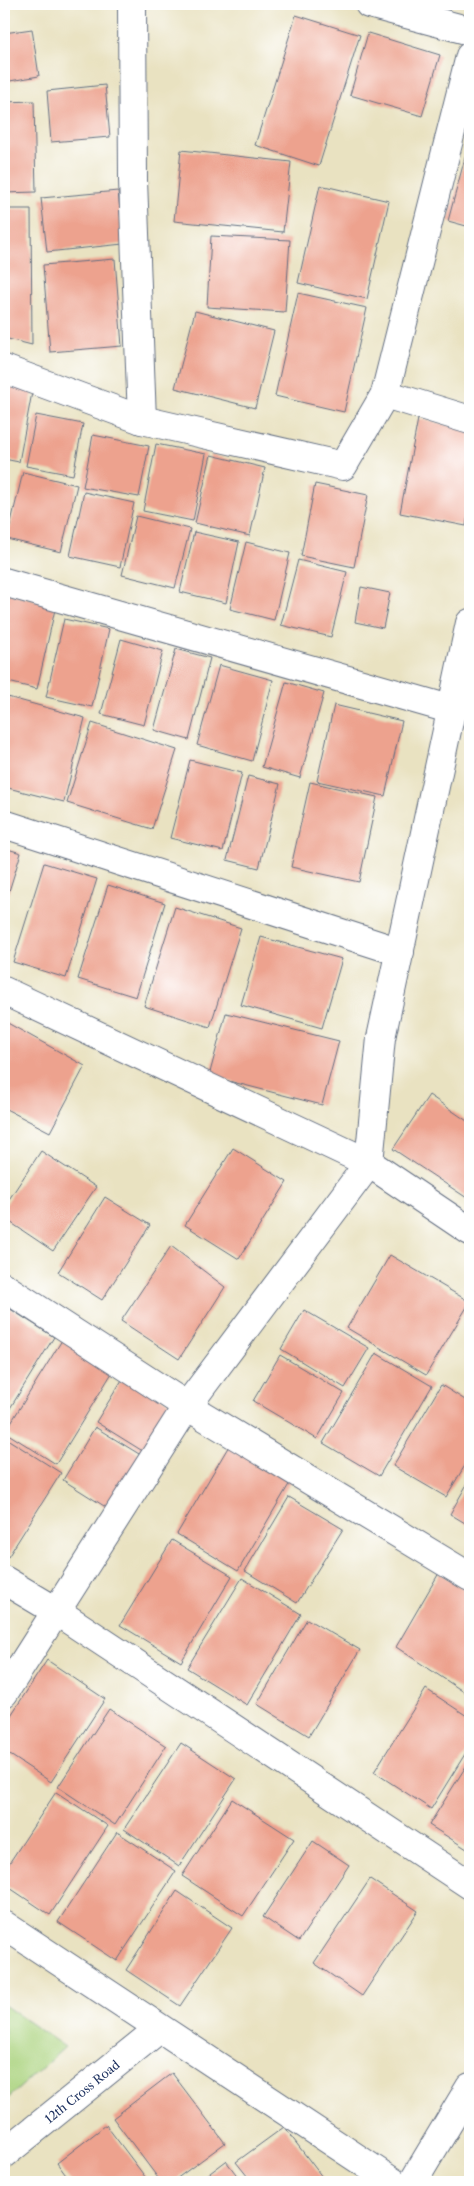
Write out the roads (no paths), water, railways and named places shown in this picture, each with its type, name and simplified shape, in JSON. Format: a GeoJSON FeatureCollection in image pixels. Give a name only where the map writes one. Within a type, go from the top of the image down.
{"type":"FeatureCollection","features":[{"type":"Feature","properties":{"kind":"street"},"geometry":{"type":"LineString","coordinates":[[132,4],[133,180],[142,420]]}},
{"type":"Feature","properties":{"kind":"street"},"geometry":{"type":"LineString","coordinates":[[369,4],[470,31]]}},
{"type":"Feature","properties":{"kind":"street"},"geometry":{"type":"LineString","coordinates":[[4,369],[142,420],[343,466],[385,394],[470,56]]}},
{"type":"Feature","properties":{"kind":"street"},"geometry":{"type":"LineString","coordinates":[[385,394],[470,420]]}},
{"type":"Feature","properties":{"kind":"street"},"geometry":{"type":"LineString","coordinates":[[4,582],[453,710]]}},
{"type":"Feature","properties":{"kind":"street"},"geometry":{"type":"LineString","coordinates":[[4,1693],[187,1406],[369,1163],[381,1038],[453,710],[470,623]]}},
{"type":"Feature","properties":{"kind":"street"},"geometry":{"type":"LineString","coordinates":[[4,824],[400,952]]}},
{"type":"Feature","properties":{"kind":"street"},"geometry":{"type":"LineString","coordinates":[[4,990],[369,1163],[470,1230]]}},
{"type":"Feature","properties":{"kind":"street"},"geometry":{"type":"LineString","coordinates":[[4,1287],[187,1406],[470,1578]]}},
{"type":"Feature","properties":{"kind":"street"},"geometry":{"type":"LineString","coordinates":[[4,1580],[56,1611],[470,1885]]}},
{"type":"Feature","properties":{"kind":"street"},"geometry":{"type":"LineString","coordinates":[[4,1924],[159,2029],[393,2182]]}},
{"type":"Feature","properties":{"kind":"street","name":"12th Cross Road"},"geometry":{"type":"LineString","coordinates":[[4,2154],[159,2029]]}},
{"type":"Feature","properties":{"kind":"street"},"geometry":{"type":"LineString","coordinates":[[413,2182],[470,2088]]}}]}
